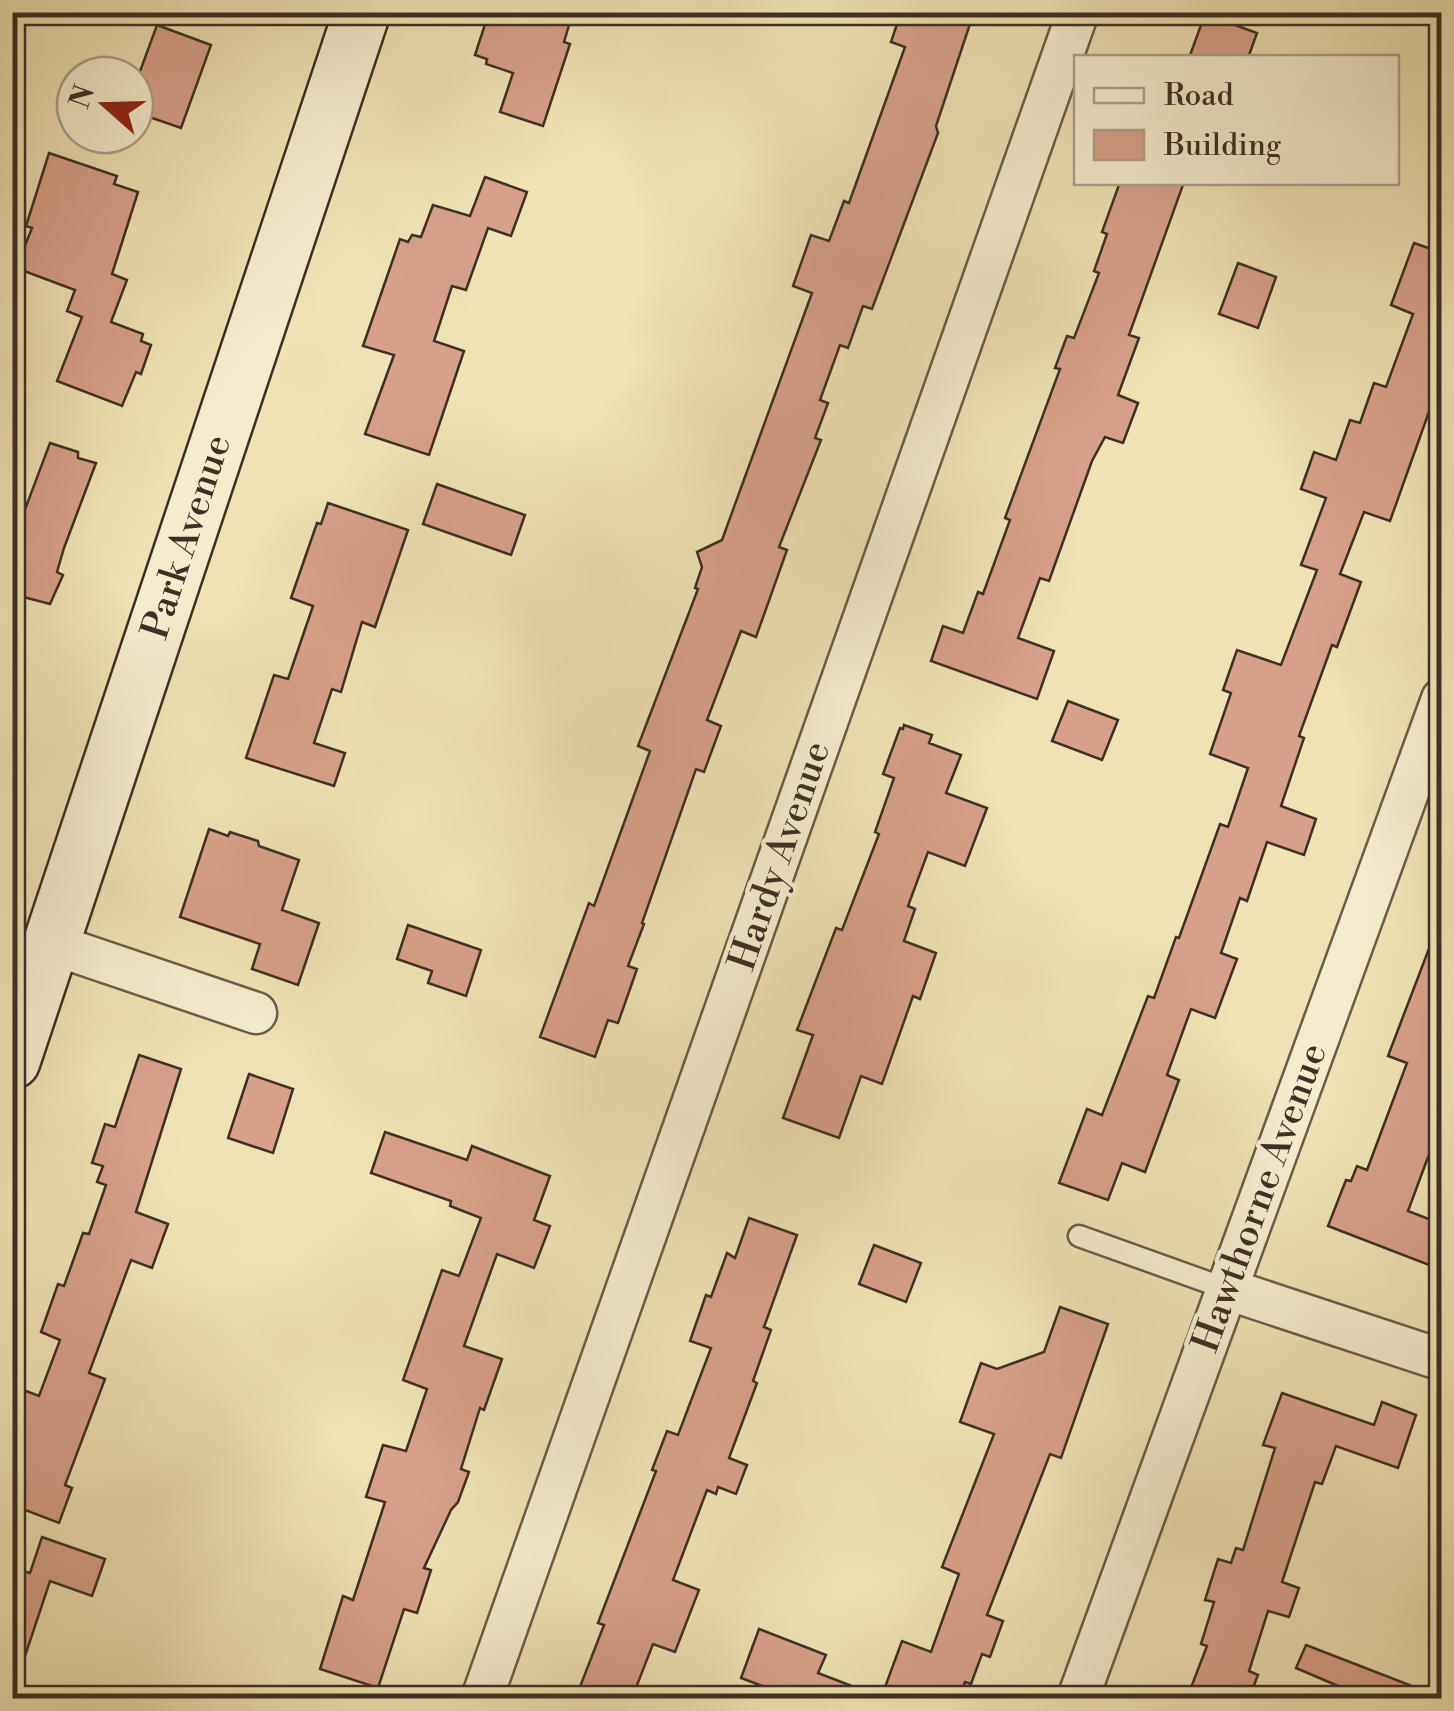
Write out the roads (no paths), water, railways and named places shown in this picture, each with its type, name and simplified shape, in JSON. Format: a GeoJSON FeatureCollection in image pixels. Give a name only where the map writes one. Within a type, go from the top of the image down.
{"type":"FeatureCollection","features":[{"type":"Feature","properties":{"kind":"street","name":"Park Avenue"},"geometry":{"type":"LineString","coordinates":[[12,1061],[362,12]]}},
{"type":"Feature","properties":{"kind":"street","name":"Hardy Avenue"},"geometry":{"type":"LineString","coordinates":[[482,1698],[1078,12]]}},
{"type":"Feature","properties":{"kind":"street","name":"Hawthorne Avenue"},"geometry":{"type":"LineString","coordinates":[[1078,1698],[1442,698]]}},
{"type":"Feature","properties":{"kind":"street"},"geometry":{"type":"LineString","coordinates":[[52,944],[256,1012]]}},
{"type":"Feature","properties":{"kind":"street"},"geometry":{"type":"LineString","coordinates":[[1227,1290],[1442,1360]]}},
{"type":"Feature","properties":{"kind":"lane"},"geometry":{"type":"LineString","coordinates":[[1079,1236],[1227,1290]]}}]}
